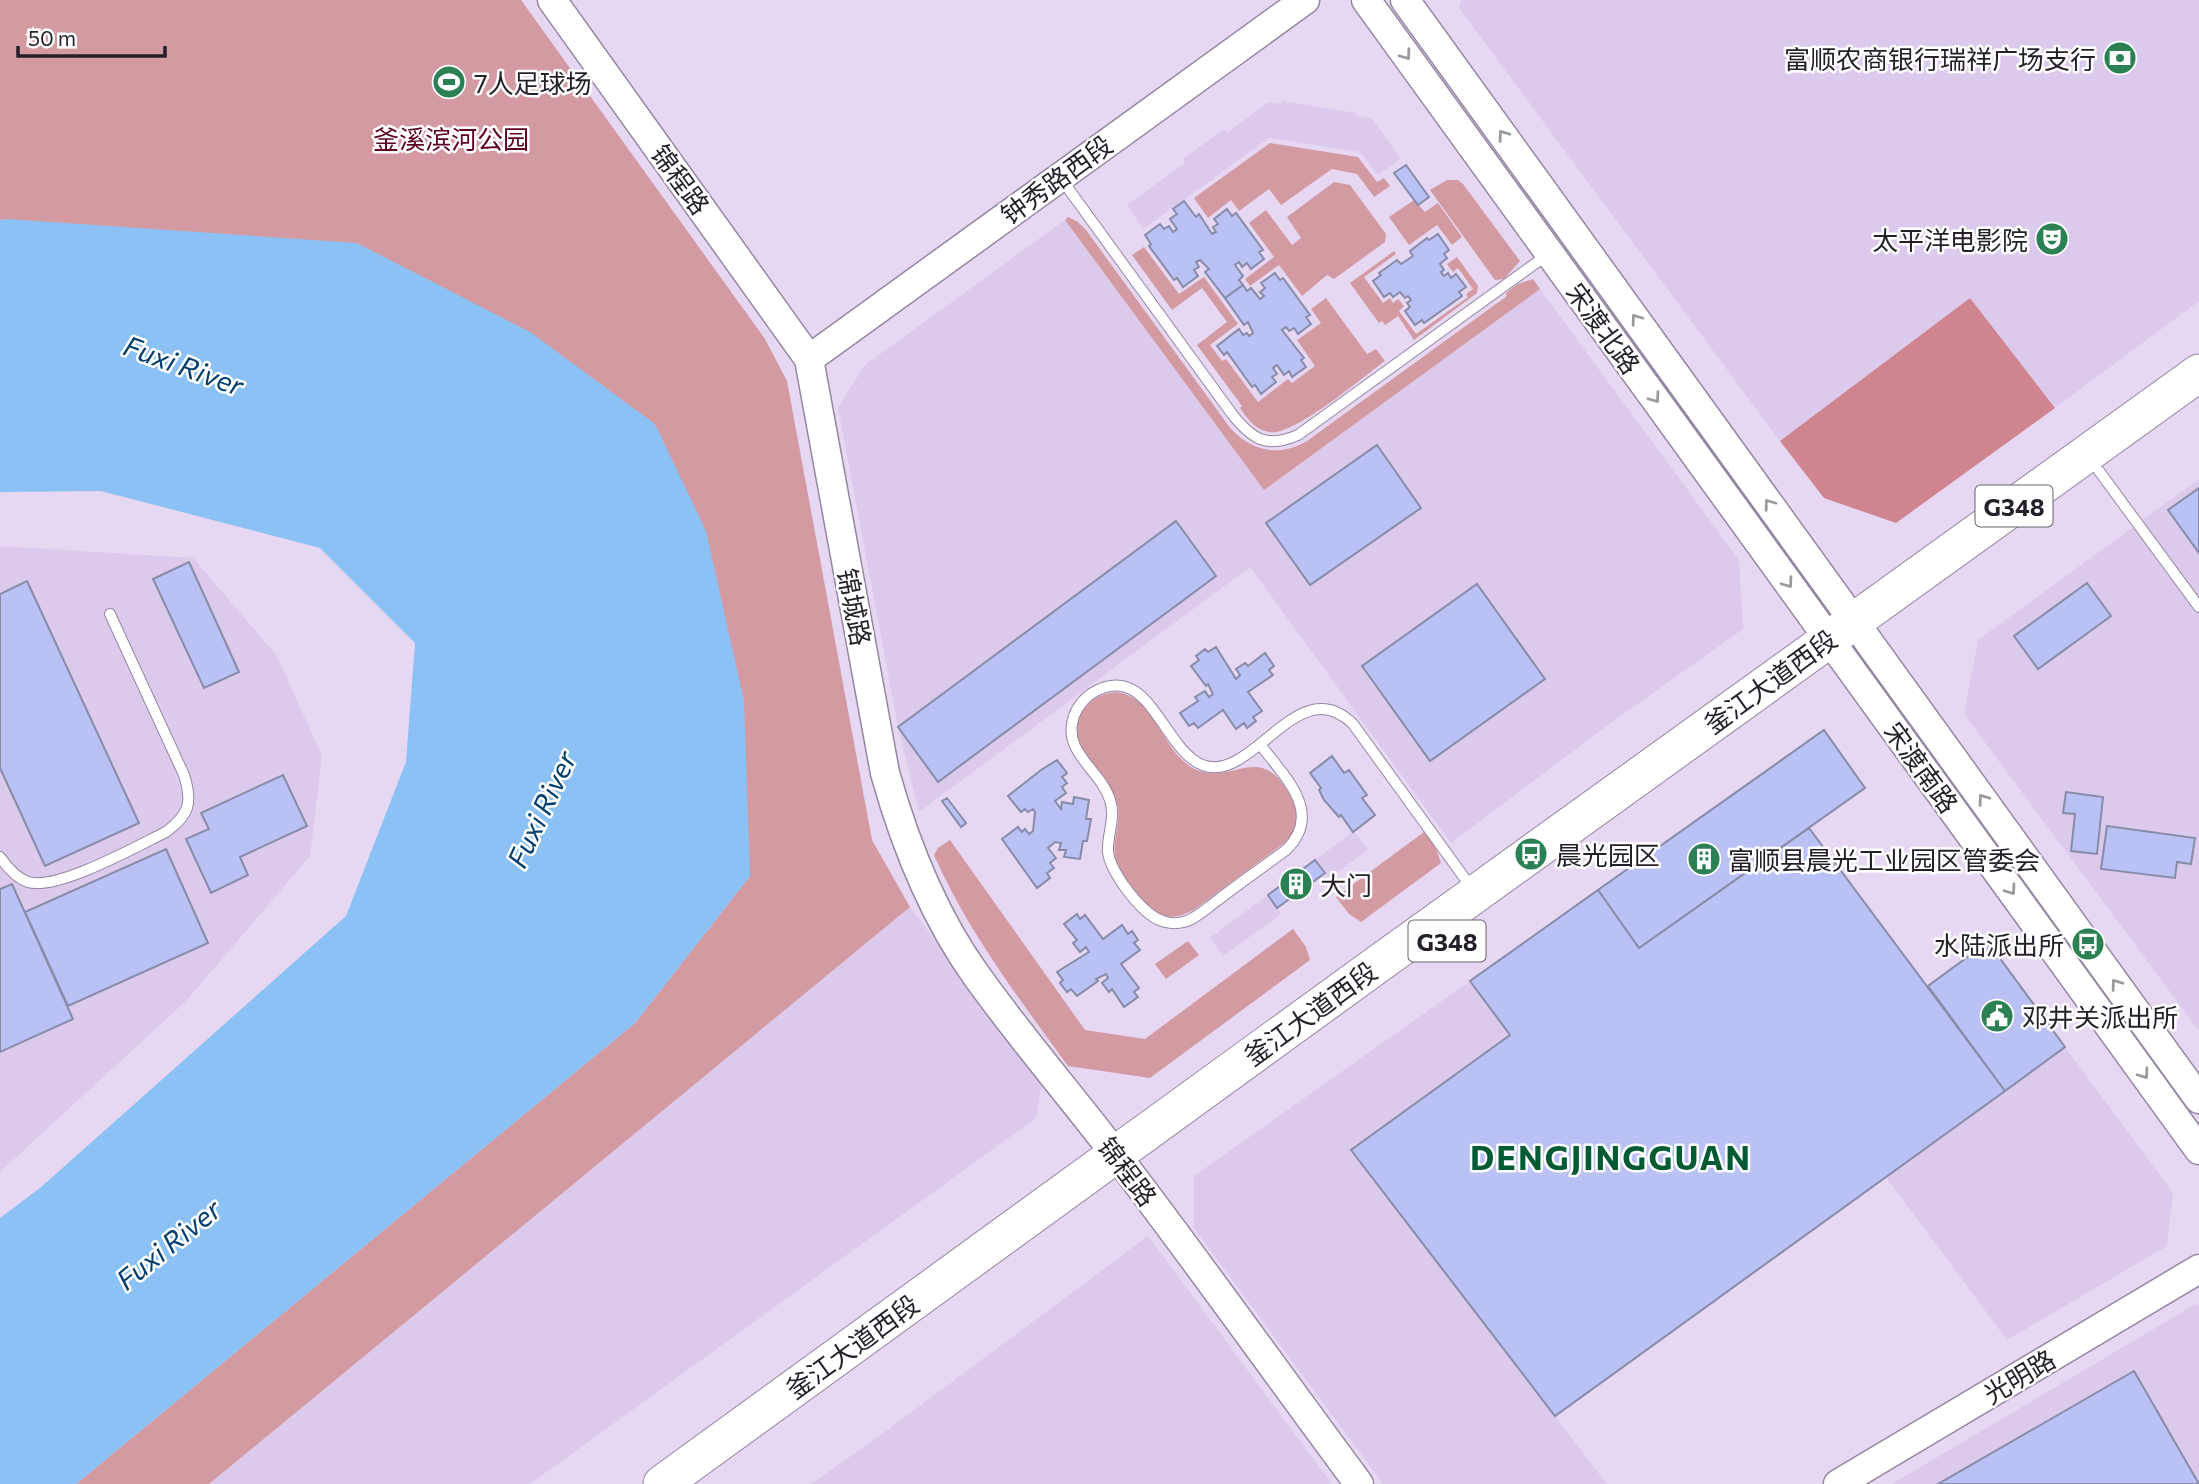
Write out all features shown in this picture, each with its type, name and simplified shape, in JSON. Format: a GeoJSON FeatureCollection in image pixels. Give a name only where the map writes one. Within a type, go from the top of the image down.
{"type":"FeatureCollection","features":[{"type":"Feature","properties":{"kind":"highway","name":"釜江大道西段"},"geometry":{"type":"LineString","coordinates":[[662,1484],[1123,1163],[1848,639],[2199,373]]}},
{"type":"Feature","properties":{"kind":"highway","name":"釜江大道西段"},"geometry":{"type":"LineString","coordinates":[[695,1484],[1476,894],[2099,471],[2199,399]]}},
{"type":"Feature","properties":{"kind":"street","name":"锦程路"},"geometry":{"type":"LineString","coordinates":[[552,0],[809,359]]}},
{"type":"Feature","properties":{"kind":"street","name":"钟秀路西段"},"geometry":{"type":"LineString","coordinates":[[809,359],[1305,0]]}},
{"type":"Feature","properties":{"kind":"street","name":"宋渡北路"},"geometry":{"type":"LineString","coordinates":[[1366,0],[1550,253],[1848,639]]}},
{"type":"Feature","properties":{"kind":"street","name":"宋渡北路"},"geometry":{"type":"LineString","coordinates":[[1405,0],[1848,639]]}},
{"type":"Feature","properties":{"kind":"street","name":"锦城路"},"geometry":{"type":"LineString","coordinates":[[809,359],[886,773],[911,852]]}},
{"type":"Feature","properties":{"kind":"street","name":"宋渡南路"},"geometry":{"type":"LineString","coordinates":[[1848,639],[2199,1099]]}},
{"type":"Feature","properties":{"kind":"street","name":"宋渡南路"},"geometry":{"type":"LineString","coordinates":[[1848,639],[2199,1150]]}},
{"type":"Feature","properties":{"kind":"street","name":"锦程路"},"geometry":{"type":"LineString","coordinates":[[911,852],[926,890],[975,974],[1123,1163],[1359,1484]]}},
{"type":"Feature","properties":{"kind":"street","name":"光明路"},"geometry":{"type":"LineString","coordinates":[[1838,1484],[2199,1269]]}},
{"type":"Feature","properties":{"kind":"lane"},"geometry":{"type":"LineString","coordinates":[[1059,177],[1243,427],[1251,435],[1269,442],[1279,442],[1298,435],[1550,253]]}},
{"type":"Feature","properties":{"kind":"lane"},"geometry":{"type":"LineString","coordinates":[[2099,471],[2199,607]]}},
{"type":"Feature","properties":{"kind":"lane"},"geometry":{"type":"LineString","coordinates":[[0,857],[10,871],[29,882],[65,879],[166,832],[181,821],[188,807],[189,789],[184,775],[110,614]]}},
{"type":"Feature","properties":{"kind":"lane"},"geometry":{"type":"LineString","coordinates":[[1259,744],[1299,800],[1303,812],[1298,835],[1286,850],[1187,921],[1163,922],[1148,915],[1111,864],[1108,851],[1112,808],[1108,794],[1074,745],[1071,728],[1076,710],[1086,698],[1111,687],[1130,689],[1143,698],[1185,754],[1196,762],[1209,766],[1232,763],[1296,717],[1310,710],[1328,709],[1345,717],[1353,724],[1476,894]]}},
{"type":"Feature","properties":{"kind":"shaded area"},"geometry":{"type":"Polygon","coordinates":[[[1461,0],[2199,0],[2199,301],[2055,408],[1970,298],[1780,441],[1459,8],[1461,0]]]}},
{"type":"Feature","properties":{"kind":"shaded area"},"geometry":{"type":"Polygon","coordinates":[[[1282,101],[1356,113],[1357,116],[1372,119],[1401,159],[1378,175],[1360,152],[1269,138],[1143,229],[1127,205],[1185,163],[1183,159],[1224,129],[1227,133],[1268,102],[1281,104],[1282,101]]]}},
{"type":"Feature","properties":{"kind":"shaded area"},"geometry":{"type":"Polygon","coordinates":[[[1065,220],[1264,490],[1540,289],[1739,560],[1743,629],[1608,725],[1451,843],[1250,567],[919,812],[898,727],[838,407],[865,365],[1065,220]]]}},
{"type":"Feature","properties":{"kind":"shaded area"},"geometry":{"type":"Polygon","coordinates":[[[1970,298],[2055,408],[1896,523],[1824,498],[1780,441],[1970,298]]]}},
{"type":"Feature","properties":{"kind":"shaded area"},"geometry":{"type":"Polygon","coordinates":[[[2199,479],[2199,1031],[1964,714],[1978,640],[2199,479]]]}},
{"type":"Feature","properties":{"kind":"shaded area"},"geometry":{"type":"Polygon","coordinates":[[[0,546],[193,558],[277,656],[322,756],[310,856],[186,1001],[0,1172],[0,546]]]}},
{"type":"Feature","properties":{"kind":"shaded area"},"geometry":{"type":"Polygon","coordinates":[[[1354,831],[1368,850],[1329,878],[1315,860],[1354,831]]]}},
{"type":"Feature","properties":{"kind":"shaded area"},"geometry":{"type":"Polygon","coordinates":[[[1268,895],[1281,914],[1223,956],[1210,938],[1268,895]]]}},
{"type":"Feature","properties":{"kind":"shaded area"},"geometry":{"type":"Polygon","coordinates":[[[910,907],[1042,1083],[1036,1118],[530,1484],[209,1484],[910,907]]]}},
{"type":"Feature","properties":{"kind":"shaded area"},"geometry":{"type":"Polygon","coordinates":[[[1470,981],[1510,1035],[1351,1150],[1607,1484],[1383,1484],[1194,1228],[1194,1176],[1470,981]]]}},
{"type":"Feature","properties":{"kind":"shaded area"},"geometry":{"type":"Polygon","coordinates":[[[2065,1047],[2173,1193],[2167,1246],[2007,1340],[1885,1176],[2065,1047]]]}},
{"type":"Feature","properties":{"kind":"shaded area"},"geometry":{"type":"Polygon","coordinates":[[[1148,1236],[1332,1484],[811,1484],[878,1437],[1148,1236]]]}},
{"type":"Feature","properties":{"kind":"shaded area"},"geometry":{"type":"Polygon","coordinates":[[[2196,1304],[2199,1305],[2199,1484],[1892,1484],[2196,1304]]]}},
{"type":"Feature","properties":{"kind":"green space","name":"釜溪滨河公园"},"geometry":{"type":"Polygon","coordinates":[[[0,0],[521,0],[765,339],[787,381],[872,840],[910,907],[209,1484],[76,1484],[635,1023],[750,876],[7,219],[0,220],[0,0]]]}},
{"type":"Feature","properties":{"kind":"green space"},"geometry":{"type":"Polygon","coordinates":[[[1270,143],[1358,157],[1377,182],[1384,178],[1390,186],[1374,197],[1357,174],[1332,169],[1281,205],[1269,189],[1239,211],[1231,200],[1208,218],[1194,198],[1270,143]]]}},
{"type":"Feature","properties":{"kind":"green space"},"geometry":{"type":"Polygon","coordinates":[[[1447,180],[1458,180],[1463,184],[1520,261],[1504,279],[1495,280],[1430,190],[1447,180]]]}},
{"type":"Feature","properties":{"kind":"green space"},"geometry":{"type":"Polygon","coordinates":[[[1334,182],[1350,185],[1386,234],[1385,242],[1334,279],[1327,275],[1302,296],[1279,265],[1250,286],[1245,279],[1274,257],[1249,223],[1266,210],[1292,245],[1301,238],[1287,217],[1334,182]]]}},
{"type":"Feature","properties":{"kind":"green space"},"geometry":{"type":"Polygon","coordinates":[[[1414,200],[1425,212],[1438,203],[1462,237],[1452,245],[1437,225],[1409,245],[1389,217],[1414,200]]]}},
{"type":"Feature","properties":{"kind":"green space"},"geometry":{"type":"Polygon","coordinates":[[[1068,217],[1086,230],[1231,429],[1248,443],[1267,450],[1287,449],[1307,441],[1507,296],[1506,293],[1518,284],[1533,279],[1540,289],[1264,490],[1065,220],[1068,217]]]}},
{"type":"Feature","properties":{"kind":"green space"},"geometry":{"type":"Polygon","coordinates":[[[1144,247],[1179,294],[1204,277],[1238,324],[1210,345],[1222,361],[1226,359],[1258,402],[1288,379],[1292,383],[1315,366],[1297,340],[1321,323],[1311,309],[1326,298],[1367,354],[1376,349],[1385,361],[1328,404],[1294,425],[1280,431],[1260,429],[1240,408],[1242,406],[1197,345],[1227,322],[1202,288],[1172,310],[1132,255],[1144,247]]]}},
{"type":"Feature","properties":{"kind":"green space"},"geometry":{"type":"Polygon","coordinates":[[[1394,251],[1396,254],[1364,277],[1383,303],[1390,298],[1393,303],[1398,299],[1404,306],[1399,311],[1416,334],[1468,297],[1466,294],[1473,289],[1458,268],[1453,272],[1447,264],[1457,257],[1478,286],[1477,293],[1414,340],[1398,316],[1385,325],[1382,321],[1379,323],[1350,283],[1394,251]]]}},
{"type":"Feature","properties":{"kind":"green space"},"geometry":{"type":"Polygon","coordinates":[[[1117,692],[1130,696],[1149,713],[1172,748],[1191,767],[1206,773],[1257,767],[1269,771],[1281,781],[1295,806],[1296,822],[1287,841],[1195,909],[1174,917],[1157,913],[1150,908],[1121,871],[1114,849],[1117,803],[1112,791],[1081,746],[1077,734],[1078,722],[1087,705],[1099,697],[1117,692]]]}},
{"type":"Feature","properties":{"kind":"green space"},"geometry":{"type":"Polygon","coordinates":[[[1424,832],[1436,848],[1441,863],[1361,922],[1349,914],[1336,897],[1424,832]]]}},
{"type":"Feature","properties":{"kind":"green space"},"geometry":{"type":"Polygon","coordinates":[[[950,840],[1085,1030],[1145,1039],[1293,929],[1306,947],[1310,960],[1150,1078],[1068,1066],[995,964],[947,883],[934,855],[938,848],[950,840]]]}},
{"type":"Feature","properties":{"kind":"green space"},"geometry":{"type":"Polygon","coordinates":[[[1188,941],[1199,955],[1166,979],[1155,964],[1188,941]]]}},
{"type":"Feature","properties":{"kind":"water","name":"Fuxi River"},"geometry":{"type":"Polygon","coordinates":[[[0,220],[357,243],[530,332],[655,424],[706,531],[744,701],[750,876],[635,1023],[76,1484],[0,1484],[0,1218],[40,1188],[346,916],[406,762],[415,643],[320,548],[101,491],[0,492],[0,220]]]}},
{"type":"Feature","properties":{"kind":"building"},"geometry":{"type":"Polygon","coordinates":[[[1406,165],[1429,197],[1418,205],[1394,173],[1406,165]]]}},
{"type":"Feature","properties":{"kind":"building"},"geometry":{"type":"Polygon","coordinates":[[[1184,201],[1196,217],[1199,214],[1212,234],[1216,232],[1213,227],[1218,224],[1214,219],[1227,209],[1232,216],[1236,213],[1263,250],[1259,252],[1264,259],[1251,269],[1247,263],[1242,267],[1239,262],[1235,265],[1243,276],[1239,280],[1243,285],[1225,298],[1205,272],[1209,269],[1200,260],[1196,262],[1199,267],[1194,270],[1198,276],[1183,287],[1177,278],[1174,280],[1149,246],[1151,244],[1145,235],[1160,224],[1164,229],[1169,226],[1173,232],[1177,229],[1170,219],[1177,214],[1173,209],[1184,201]]]}},
{"type":"Feature","properties":{"kind":"building"},"geometry":{"type":"Polygon","coordinates":[[[1438,234],[1449,250],[1444,254],[1447,258],[1440,264],[1444,270],[1441,272],[1444,276],[1448,273],[1451,278],[1456,274],[1466,287],[1459,292],[1462,296],[1424,323],[1422,320],[1415,325],[1405,311],[1410,307],[1407,303],[1411,300],[1408,296],[1405,298],[1400,292],[1393,297],[1390,293],[1384,297],[1373,281],[1397,260],[1401,264],[1413,256],[1410,251],[1427,238],[1429,240],[1438,234]]]}},
{"type":"Feature","properties":{"kind":"building"},"geometry":{"type":"Polygon","coordinates":[[[1275,273],[1280,280],[1283,278],[1310,315],[1306,317],[1311,324],[1298,334],[1294,328],[1289,331],[1286,327],[1282,330],[1304,358],[1301,360],[1306,367],[1292,377],[1289,371],[1284,375],[1277,365],[1273,368],[1277,374],[1272,377],[1276,382],[1261,394],[1255,385],[1252,387],[1227,352],[1224,355],[1217,346],[1239,329],[1243,335],[1247,333],[1249,336],[1253,333],[1248,322],[1244,325],[1225,298],[1243,285],[1247,291],[1251,288],[1260,299],[1264,296],[1260,292],[1265,288],[1261,283],[1275,273]]]}},
{"type":"Feature","properties":{"kind":"building"},"geometry":{"type":"Polygon","coordinates":[[[1377,445],[1421,508],[1310,585],[1266,523],[1377,445]]]}},
{"type":"Feature","properties":{"kind":"building"},"geometry":{"type":"Polygon","coordinates":[[[2199,488],[2199,553],[2168,510],[2199,488]]]}},
{"type":"Feature","properties":{"kind":"building"},"geometry":{"type":"Polygon","coordinates":[[[1176,521],[1216,576],[938,782],[898,727],[1176,521]]]}},
{"type":"Feature","properties":{"kind":"building"},"geometry":{"type":"Polygon","coordinates":[[[189,562],[239,672],[204,688],[153,579],[189,562]]]}},
{"type":"Feature","properties":{"kind":"building"},"geometry":{"type":"Polygon","coordinates":[[[27,581],[139,823],[45,866],[0,768],[0,594],[27,581]]]}},
{"type":"Feature","properties":{"kind":"building"},"geometry":{"type":"Polygon","coordinates":[[[2087,583],[2111,616],[2038,669],[2014,636],[2087,583]]]}},
{"type":"Feature","properties":{"kind":"building"},"geometry":{"type":"Polygon","coordinates":[[[1477,584],[1545,679],[1430,761],[1362,666],[1477,584]]]}},
{"type":"Feature","properties":{"kind":"building"},"geometry":{"type":"Polygon","coordinates":[[[1216,647],[1236,679],[1240,675],[1236,669],[1245,663],[1248,666],[1265,653],[1274,666],[1269,670],[1273,675],[1248,692],[1262,711],[1253,717],[1256,721],[1247,728],[1244,723],[1236,729],[1223,710],[1198,728],[1194,723],[1189,726],[1180,713],[1198,701],[1195,697],[1205,691],[1209,697],[1213,694],[1208,684],[1206,686],[1191,666],[1199,660],[1196,656],[1205,649],[1208,652],[1216,647]]]}},
{"type":"Feature","properties":{"kind":"building","name":"富顺县晨光工业园区管委会"},"geometry":{"type":"Polygon","coordinates":[[[1824,730],[1865,788],[1639,948],[1598,890],[1824,730]]]}},
{"type":"Feature","properties":{"kind":"building"},"geometry":{"type":"Polygon","coordinates":[[[1332,756],[1344,773],[1349,770],[1367,795],[1362,798],[1375,815],[1353,832],[1341,815],[1339,817],[1324,800],[1319,790],[1321,788],[1310,773],[1332,756]]]}},
{"type":"Feature","properties":{"kind":"building"},"geometry":{"type":"Polygon","coordinates":[[[1057,760],[1067,773],[1062,777],[1067,783],[1062,787],[1066,793],[1055,801],[1061,809],[1062,802],[1073,804],[1074,797],[1089,800],[1086,819],[1091,819],[1080,859],[1064,857],[1066,850],[1059,850],[1061,843],[1055,842],[1048,848],[1056,858],[1050,863],[1054,868],[1047,873],[1050,878],[1037,888],[1002,839],[1018,827],[1029,834],[1033,831],[1035,812],[1033,809],[1028,812],[1025,809],[1021,812],[1008,796],[1057,760]]]}},
{"type":"Feature","properties":{"kind":"building"},"geometry":{"type":"Polygon","coordinates":[[[283,775],[307,826],[240,857],[248,875],[211,893],[186,839],[209,829],[201,813],[283,775]]]}},
{"type":"Feature","properties":{"kind":"building"},"geometry":{"type":"Polygon","coordinates":[[[2066,792],[2103,797],[2097,854],[2071,851],[2075,814],[2063,813],[2066,792]]]}},
{"type":"Feature","properties":{"kind":"building"},"geometry":{"type":"Polygon","coordinates":[[[947,798],[966,823],[961,827],[942,801],[947,798]]]}},
{"type":"Feature","properties":{"kind":"building"},"geometry":{"type":"Polygon","coordinates":[[[2107,826],[2195,838],[2191,864],[2177,862],[2175,878],[2101,869],[2107,826]]]}},
{"type":"Feature","properties":{"kind":"building"},"geometry":{"type":"Polygon","coordinates":[[[1809,828],[2005,1091],[1555,1416],[1351,1150],[1510,1035],[1470,981],[1598,890],[1639,948],[1809,828]]]}},
{"type":"Feature","properties":{"kind":"building"},"geometry":{"type":"Polygon","coordinates":[[[166,849],[208,943],[68,1006],[25,912],[166,849]]]}},
{"type":"Feature","properties":{"kind":"building","name":"大门"},"geometry":{"type":"Polygon","coordinates":[[[1315,860],[1325,873],[1277,908],[1268,895],[1315,860]]]}},
{"type":"Feature","properties":{"kind":"building"},"geometry":{"type":"Polygon","coordinates":[[[12,884],[73,1019],[0,1052],[0,889],[12,884]]]}},
{"type":"Feature","properties":{"kind":"building"},"geometry":{"type":"Polygon","coordinates":[[[1077,914],[1080,919],[1085,915],[1103,939],[1122,925],[1128,934],[1132,931],[1138,940],[1134,943],[1140,950],[1121,964],[1139,988],[1134,992],[1138,997],[1124,1007],[1112,989],[1109,992],[1102,983],[1108,978],[1106,974],[1077,996],[1071,989],[1067,992],[1060,983],[1063,980],[1057,972],[1089,952],[1086,947],[1080,952],[1073,943],[1077,940],[1064,924],[1077,914]]]}},
{"type":"Feature","properties":{"kind":"building","name":"邓井关派出所"},"geometry":{"type":"Polygon","coordinates":[[[1988,942],[2065,1047],[2005,1091],[1928,986],[1988,942]]]}},
{"type":"Feature","properties":{"kind":"building"},"geometry":{"type":"Polygon","coordinates":[[[2134,1371],[2199,1484],[1938,1484],[2134,1371]]]}},
{"type":"Feature","properties":{"kind":"place","name":"富顺农商银行瑞祥广场支行"},"geometry":{"type":"Point","coordinates":[2120,58]}},
{"type":"Feature","properties":{"kind":"place","name":"7人足球场"},"geometry":{"type":"Point","coordinates":[449,82]}},
{"type":"Feature","properties":{"kind":"place","name":"太平洋电影院"},"geometry":{"type":"Point","coordinates":[2052,239]}},
{"type":"Feature","properties":{"kind":"place","name":"晨光园区"},"geometry":{"type":"Point","coordinates":[1531,854]}},
{"type":"Feature","properties":{"kind":"place","name":"富顺县晨光工业园区管委会"},"geometry":{"type":"Point","coordinates":[1704,859]}},
{"type":"Feature","properties":{"kind":"place","name":"大门"},"geometry":{"type":"Point","coordinates":[1296,884]}},
{"type":"Feature","properties":{"kind":"place","name":"水陆派出所"},"geometry":{"type":"Point","coordinates":[2088,944]}},
{"type":"Feature","properties":{"kind":"place","name":"邓井关派出所"},"geometry":{"type":"Point","coordinates":[1997,1016]}},
{"type":"Feature","properties":{"kind":"district","name":"DENGJINGGUAN"},"geometry":{"type":"Point","coordinates":[1611,1156]}}]}
